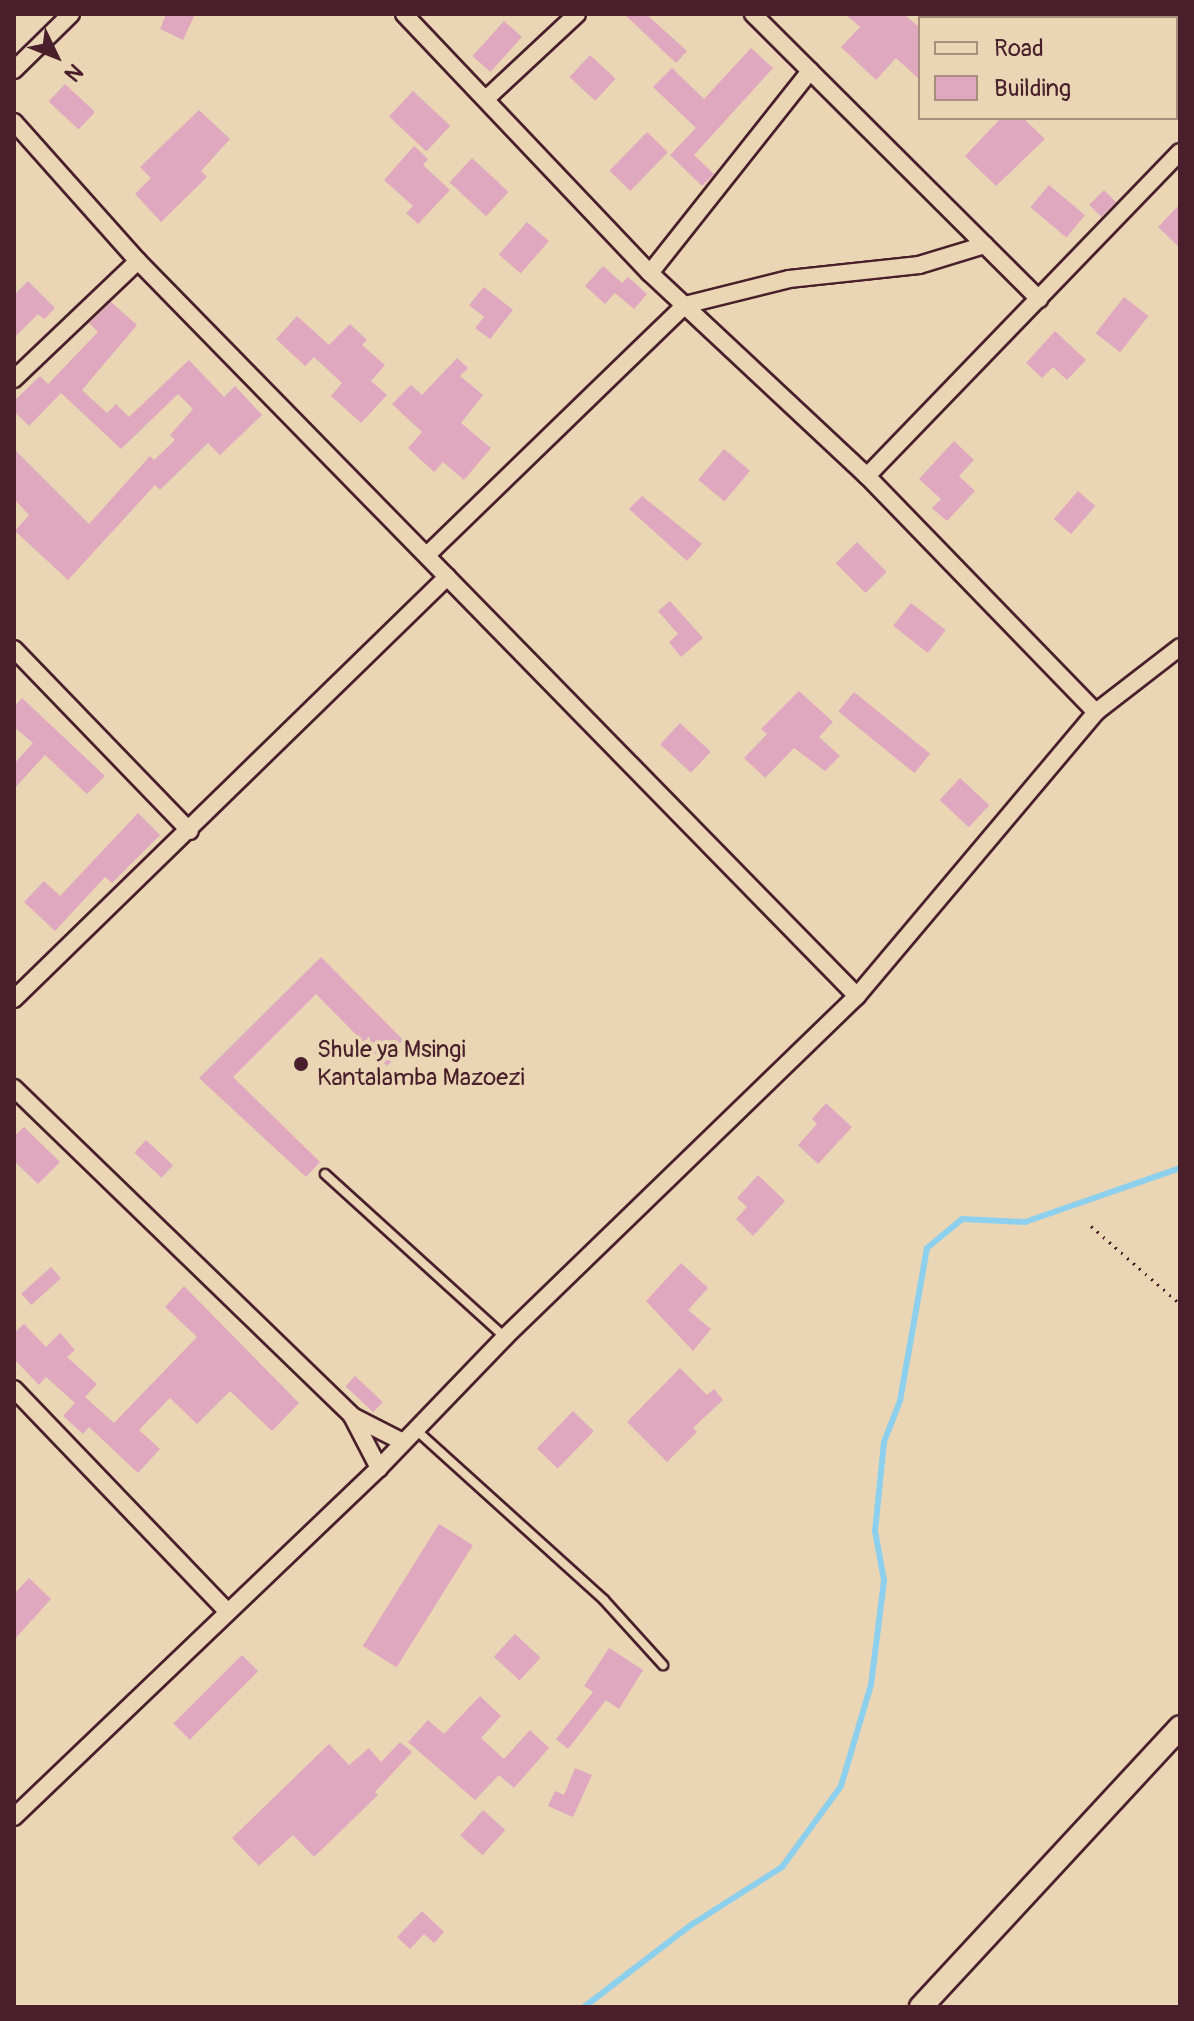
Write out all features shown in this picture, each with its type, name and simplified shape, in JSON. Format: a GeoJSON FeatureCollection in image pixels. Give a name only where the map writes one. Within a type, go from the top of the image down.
{"type":"FeatureCollection","features":[{"type":"Feature","properties":{"kind":"street"},"geometry":{"type":"LineString","coordinates":[[14,70],[71,14]]}},
{"type":"Feature","properties":{"kind":"street"},"geometry":{"type":"LineString","coordinates":[[404,14],[650,273],[867,476],[1096,712]]}},
{"type":"Feature","properties":{"kind":"street"},"geometry":{"type":"LineString","coordinates":[[487,98],[577,14]]}},
{"type":"Feature","properties":{"kind":"street"},"geometry":{"type":"LineString","coordinates":[[753,14],[1039,299]]}},
{"type":"Feature","properties":{"kind":"street"},"geometry":{"type":"LineString","coordinates":[[650,273],[810,71]]}},
{"type":"Feature","properties":{"kind":"street"},"geometry":{"type":"LineString","coordinates":[[14,122],[138,261],[857,996]]}},
{"type":"Feature","properties":{"kind":"street"},"geometry":{"type":"LineString","coordinates":[[867,476],[1180,152]]}},
{"type":"Feature","properties":{"kind":"street"},"geometry":{"type":"LineString","coordinates":[[427,555],[685,305],[789,279],[919,265],[985,245]]}},
{"type":"Feature","properties":{"kind":"street"},"geometry":{"type":"LineString","coordinates":[[14,379],[138,261]]}},
{"type":"Feature","properties":{"kind":"street"},"geometry":{"type":"LineString","coordinates":[[17,989],[190,831],[447,577]]}},
{"type":"Feature","properties":{"kind":"street"},"geometry":{"type":"LineString","coordinates":[[14,1817],[379,1468],[505,1337],[857,996],[1096,712],[1180,647]]}},
{"type":"Feature","properties":{"kind":"street"},"geometry":{"type":"LineString","coordinates":[[14,649],[190,831]]}},
{"type":"Feature","properties":{"kind":"street"},"geometry":{"type":"LineString","coordinates":[[14,1088],[352,1416],[403,1442]]}},
{"type":"Feature","properties":{"kind":"street"},"geometry":{"type":"LineString","coordinates":[[17,1398],[228,1612]]}},
{"type":"Feature","properties":{"kind":"street"},"geometry":{"type":"LineString","coordinates":[[352,1416],[379,1468]]}},
{"type":"Feature","properties":{"kind":"street"},"geometry":{"type":"LineString","coordinates":[[921,2007],[1180,1727]]}},
{"type":"Feature","properties":{"kind":"lane"},"geometry":{"type":"LineString","coordinates":[[325,1174],[505,1337]]}},
{"type":"Feature","properties":{"kind":"lane"},"geometry":{"type":"LineString","coordinates":[[415,1430],[604,1600],[663,1665]]}},
{"type":"Feature","properties":{"kind":"path"},"geometry":{"type":"LineString","coordinates":[[1091,1226],[1180,1304]]}},
{"type":"Feature","properties":{"kind":"building"},"geometry":{"type":"Polygon","coordinates":[[[166,14],[195,14],[183,40],[160,29],[166,14]]]}},
{"type":"Feature","properties":{"kind":"building"},"geometry":{"type":"Polygon","coordinates":[[[624,14],[646,14],[687,51],[676,63],[624,14]]]}},
{"type":"Feature","properties":{"kind":"building"},"geometry":{"type":"Polygon","coordinates":[[[845,14],[904,14],[918,26],[918,78],[896,58],[876,80],[841,47],[860,27],[845,14]]]}},
{"type":"Feature","properties":{"kind":"building"},"geometry":{"type":"Polygon","coordinates":[[[504,21],[522,37],[490,72],[473,56],[504,21]]]}},
{"type":"Feature","properties":{"kind":"building"},"geometry":{"type":"Polygon","coordinates":[[[751,48],[773,68],[694,155],[714,174],[702,186],[670,155],[696,128],[653,87],[672,68],[704,99],[751,48]]]}},
{"type":"Feature","properties":{"kind":"building"},"geometry":{"type":"Polygon","coordinates":[[[590,55],[616,79],[595,101],[570,77],[590,55]]]}},
{"type":"Feature","properties":{"kind":"building"},"geometry":{"type":"Polygon","coordinates":[[[65,84],[95,112],[79,130],[49,102],[65,84]]]}},
{"type":"Feature","properties":{"kind":"building"},"geometry":{"type":"Polygon","coordinates":[[[413,91],[450,126],[426,151],[389,117],[413,91]]]}},
{"type":"Feature","properties":{"kind":"building"},"geometry":{"type":"Polygon","coordinates":[[[199,110],[230,139],[201,171],[207,177],[161,222],[135,194],[151,178],[140,167],[199,110]]]}},
{"type":"Feature","properties":{"kind":"building"},"geometry":{"type":"Polygon","coordinates":[[[999,120],[1025,120],[1045,139],[996,186],[965,156],[999,120]]]}},
{"type":"Feature","properties":{"kind":"building"},"geometry":{"type":"Polygon","coordinates":[[[647,132],[668,152],[630,191],[609,171],[647,132]]]}},
{"type":"Feature","properties":{"kind":"building"},"geometry":{"type":"Polygon","coordinates":[[[414,146],[428,159],[423,165],[450,190],[418,224],[406,213],[413,206],[384,180],[414,146]]]}},
{"type":"Feature","properties":{"kind":"building"},"geometry":{"type":"Polygon","coordinates":[[[472,158],[509,192],[486,216],[449,182],[472,158]]]}},
{"type":"Feature","properties":{"kind":"building"},"geometry":{"type":"Polygon","coordinates":[[[1049,185],[1085,215],[1066,237],[1030,207],[1049,185]]]}},
{"type":"Feature","properties":{"kind":"building"},"geometry":{"type":"Polygon","coordinates":[[[1104,190],[1116,202],[1101,217],[1089,205],[1104,190]]]}},
{"type":"Feature","properties":{"kind":"building"},"geometry":{"type":"Polygon","coordinates":[[[1180,204],[1180,248],[1158,227],[1180,204]]]}},
{"type":"Feature","properties":{"kind":"building"},"geometry":{"type":"Polygon","coordinates":[[[527,222],[549,241],[521,273],[499,254],[527,222]]]}},
{"type":"Feature","properties":{"kind":"building"},"geometry":{"type":"Polygon","coordinates":[[[603,266],[622,283],[628,277],[647,294],[634,309],[615,293],[605,304],[585,286],[603,266]]]}},
{"type":"Feature","properties":{"kind":"building"},"geometry":{"type":"Polygon","coordinates":[[[28,281],[55,308],[44,319],[38,314],[14,338],[14,295],[28,281]]]}},
{"type":"Feature","properties":{"kind":"building"},"geometry":{"type":"Polygon","coordinates":[[[484,287],[513,310],[490,339],[475,328],[484,317],[469,305],[484,287]]]}},
{"type":"Feature","properties":{"kind":"building"},"geometry":{"type":"Polygon","coordinates":[[[1124,297],[1148,316],[1120,352],[1096,333],[1124,297]]]}},
{"type":"Feature","properties":{"kind":"building"},"geometry":{"type":"Polygon","coordinates":[[[111,302],[137,325],[82,390],[107,413],[116,404],[129,417],[189,360],[224,397],[235,386],[262,415],[220,455],[208,443],[160,490],[155,485],[68,580],[15,531],[29,515],[14,499],[14,449],[89,524],[150,456],[154,460],[175,440],[170,435],[193,409],[178,394],[121,449],[61,393],[29,426],[14,411],[14,401],[40,376],[48,384],[98,332],[89,323],[111,302]]]}},
{"type":"Feature","properties":{"kind":"building"},"geometry":{"type":"Polygon","coordinates":[[[297,316],[329,345],[350,324],[367,340],[362,345],[385,365],[371,381],[387,395],[361,423],[331,396],[342,383],[314,357],[305,366],[276,339],[297,316]]]}},
{"type":"Feature","properties":{"kind":"building"},"geometry":{"type":"Polygon","coordinates":[[[1055,331],[1086,360],[1067,380],[1053,367],[1042,378],[1026,363],[1055,331]]]}},
{"type":"Feature","properties":{"kind":"building"},"geometry":{"type":"Polygon","coordinates":[[[457,358],[468,368],[460,376],[483,395],[461,423],[491,448],[464,480],[443,462],[434,472],[408,448],[422,432],[392,404],[411,385],[422,395],[457,358]]]}},
{"type":"Feature","properties":{"kind":"building"},"geometry":{"type":"Polygon","coordinates":[[[954,441],[974,460],[959,476],[975,491],[947,521],[932,508],[941,499],[919,479],[954,441]]]}},
{"type":"Feature","properties":{"kind":"building"},"geometry":{"type":"Polygon","coordinates":[[[724,449],[750,471],[724,501],[698,480],[724,449]]]}},
{"type":"Feature","properties":{"kind":"building"},"geometry":{"type":"Polygon","coordinates":[[[1078,491],[1095,506],[1071,534],[1054,519],[1078,491]]]}},
{"type":"Feature","properties":{"kind":"building"},"geometry":{"type":"Polygon","coordinates":[[[642,496],[702,544],[687,561],[629,509],[642,496]]]}},
{"type":"Feature","properties":{"kind":"building"},"geometry":{"type":"Polygon","coordinates":[[[857,542],[887,572],[865,593],[836,563],[857,542]]]}},
{"type":"Feature","properties":{"kind":"building"},"geometry":{"type":"Polygon","coordinates":[[[670,601],[703,638],[681,657],[669,642],[678,634],[658,611],[670,601]]]}},
{"type":"Feature","properties":{"kind":"building"},"geometry":{"type":"Polygon","coordinates":[[[911,603],[946,630],[928,653],[893,626],[911,603]]]}},
{"type":"Feature","properties":{"kind":"building"},"geometry":{"type":"Polygon","coordinates":[[[799,691],[833,722],[819,737],[840,756],[825,771],[794,748],[765,778],[744,758],[767,734],[761,729],[799,691]]]}},
{"type":"Feature","properties":{"kind":"building"},"geometry":{"type":"Polygon","coordinates":[[[854,692],[930,754],[914,773],[838,711],[854,692]]]}},
{"type":"Feature","properties":{"kind":"building"},"geometry":{"type":"Polygon","coordinates":[[[22,698],[105,776],[87,794],[45,755],[14,789],[14,764],[33,743],[14,727],[14,707],[22,698]]]}},
{"type":"Feature","properties":{"kind":"building"},"geometry":{"type":"Polygon","coordinates":[[[680,723],[711,752],[691,773],[660,744],[680,723]]]}},
{"type":"Feature","properties":{"kind":"building"},"geometry":{"type":"Polygon","coordinates":[[[960,778],[989,805],[969,827],[940,800],[960,778]]]}},
{"type":"Feature","properties":{"kind":"building"},"geometry":{"type":"Polygon","coordinates":[[[138,813],[160,835],[112,883],[105,877],[55,931],[24,902],[44,881],[60,896],[138,813]]]}},
{"type":"Feature","properties":{"kind":"building"},"geometry":{"type":"Polygon","coordinates":[[[321,957],[408,1045],[387,1066],[316,994],[233,1077],[320,1162],[306,1177],[199,1078],[321,957]]]}},
{"type":"Feature","properties":{"kind":"building"},"geometry":{"type":"Polygon","coordinates":[[[826,1103],[852,1127],[818,1164],[798,1145],[817,1124],[812,1119],[826,1103]]]}},
{"type":"Feature","properties":{"kind":"building"},"geometry":{"type":"Polygon","coordinates":[[[24,1127],[60,1162],[38,1184],[14,1161],[14,1136],[24,1127]]]}},
{"type":"Feature","properties":{"kind":"building"},"geometry":{"type":"Polygon","coordinates":[[[146,1140],[173,1165],[161,1178],[134,1152],[146,1140]]]}},
{"type":"Feature","properties":{"kind":"building"},"geometry":{"type":"Polygon","coordinates":[[[758,1175],[785,1201],[753,1236],[736,1219],[747,1207],[737,1198],[758,1175]]]}},
{"type":"Feature","properties":{"kind":"building"},"geometry":{"type":"Polygon","coordinates":[[[681,1263],[708,1288],[688,1310],[711,1329],[693,1351],[646,1301],[681,1263]]]}},
{"type":"Feature","properties":{"kind":"building"},"geometry":{"type":"Polygon","coordinates":[[[51,1267],[61,1278],[31,1305],[21,1294],[51,1267]]]}},
{"type":"Feature","properties":{"kind":"building"},"geometry":{"type":"Polygon","coordinates":[[[184,1286],[299,1403],[272,1431],[230,1391],[197,1424],[170,1398],[139,1430],[160,1449],[138,1473],[89,1427],[83,1434],[63,1416],[75,1403],[46,1377],[39,1385],[14,1359],[14,1333],[24,1324],[46,1347],[60,1333],[75,1350],[67,1357],[97,1384],[85,1397],[114,1423],[197,1337],[165,1307],[184,1286]]]}},
{"type":"Feature","properties":{"kind":"building"},"geometry":{"type":"Polygon","coordinates":[[[680,1368],[707,1395],[714,1389],[723,1400],[693,1428],[697,1432],[667,1462],[627,1422],[680,1368]]]}},
{"type":"Feature","properties":{"kind":"building"},"geometry":{"type":"Polygon","coordinates":[[[355,1376],[383,1402],[373,1412],[345,1386],[355,1376]]]}},
{"type":"Feature","properties":{"kind":"building"},"geometry":{"type":"Polygon","coordinates":[[[573,1411],[594,1431],[558,1469],[537,1448],[573,1411]]]}},
{"type":"Feature","properties":{"kind":"building"},"geometry":{"type":"Polygon","coordinates":[[[439,1524],[473,1545],[397,1667],[363,1646],[439,1524]]]}},
{"type":"Feature","properties":{"kind":"building"},"geometry":{"type":"Polygon","coordinates":[[[29,1578],[51,1599],[14,1640],[14,1594],[29,1578]]]}},
{"type":"Feature","properties":{"kind":"building"},"geometry":{"type":"Polygon","coordinates":[[[515,1634],[541,1658],[519,1681],[494,1657],[515,1634]]]}},
{"type":"Feature","properties":{"kind":"building"},"geometry":{"type":"Polygon","coordinates":[[[609,1648],[643,1670],[619,1709],[606,1700],[568,1749],[556,1739],[593,1692],[584,1686],[609,1648]]]}},
{"type":"Feature","properties":{"kind":"building"},"geometry":{"type":"Polygon","coordinates":[[[242,1655],[258,1671],[190,1740],[173,1724],[242,1655]]]}},
{"type":"Feature","properties":{"kind":"building"},"geometry":{"type":"Polygon","coordinates":[[[480,1696],[501,1716],[481,1738],[504,1759],[530,1730],[549,1748],[514,1788],[499,1775],[475,1800],[408,1742],[428,1720],[444,1734],[480,1696]]]}},
{"type":"Feature","properties":{"kind":"building"},"geometry":{"type":"Polygon","coordinates":[[[400,1742],[412,1752],[375,1792],[378,1795],[314,1857],[293,1835],[259,1866],[232,1838],[329,1744],[349,1765],[369,1748],[381,1762],[400,1742]]]}},
{"type":"Feature","properties":{"kind":"building"},"geometry":{"type":"Polygon","coordinates":[[[575,1768],[592,1775],[573,1817],[548,1806],[555,1791],[564,1795],[575,1768]]]}},
{"type":"Feature","properties":{"kind":"building"},"geometry":{"type":"Polygon","coordinates":[[[483,1810],[505,1830],[483,1855],[460,1835],[483,1810]]]}},
{"type":"Feature","properties":{"kind":"building"},"geometry":{"type":"Polygon","coordinates":[[[422,1911],[444,1932],[434,1943],[424,1934],[410,1949],[397,1937],[422,1911]]]}},
{"type":"Feature","properties":{"kind":"waterway"},"geometry":{"type":"LineString","coordinates":[[584,2007],[691,1925],[782,1867],[841,1786],[871,1685],[884,1580],[875,1531],[884,1442],[900,1401],[927,1248],[962,1219],[1025,1222],[1180,1168]]}},
{"type":"Feature","properties":{"kind":"place","name":"Shule ya Msingi Kantalamba Mazoezi"},"geometry":{"type":"Point","coordinates":[301,1064]}}]}
